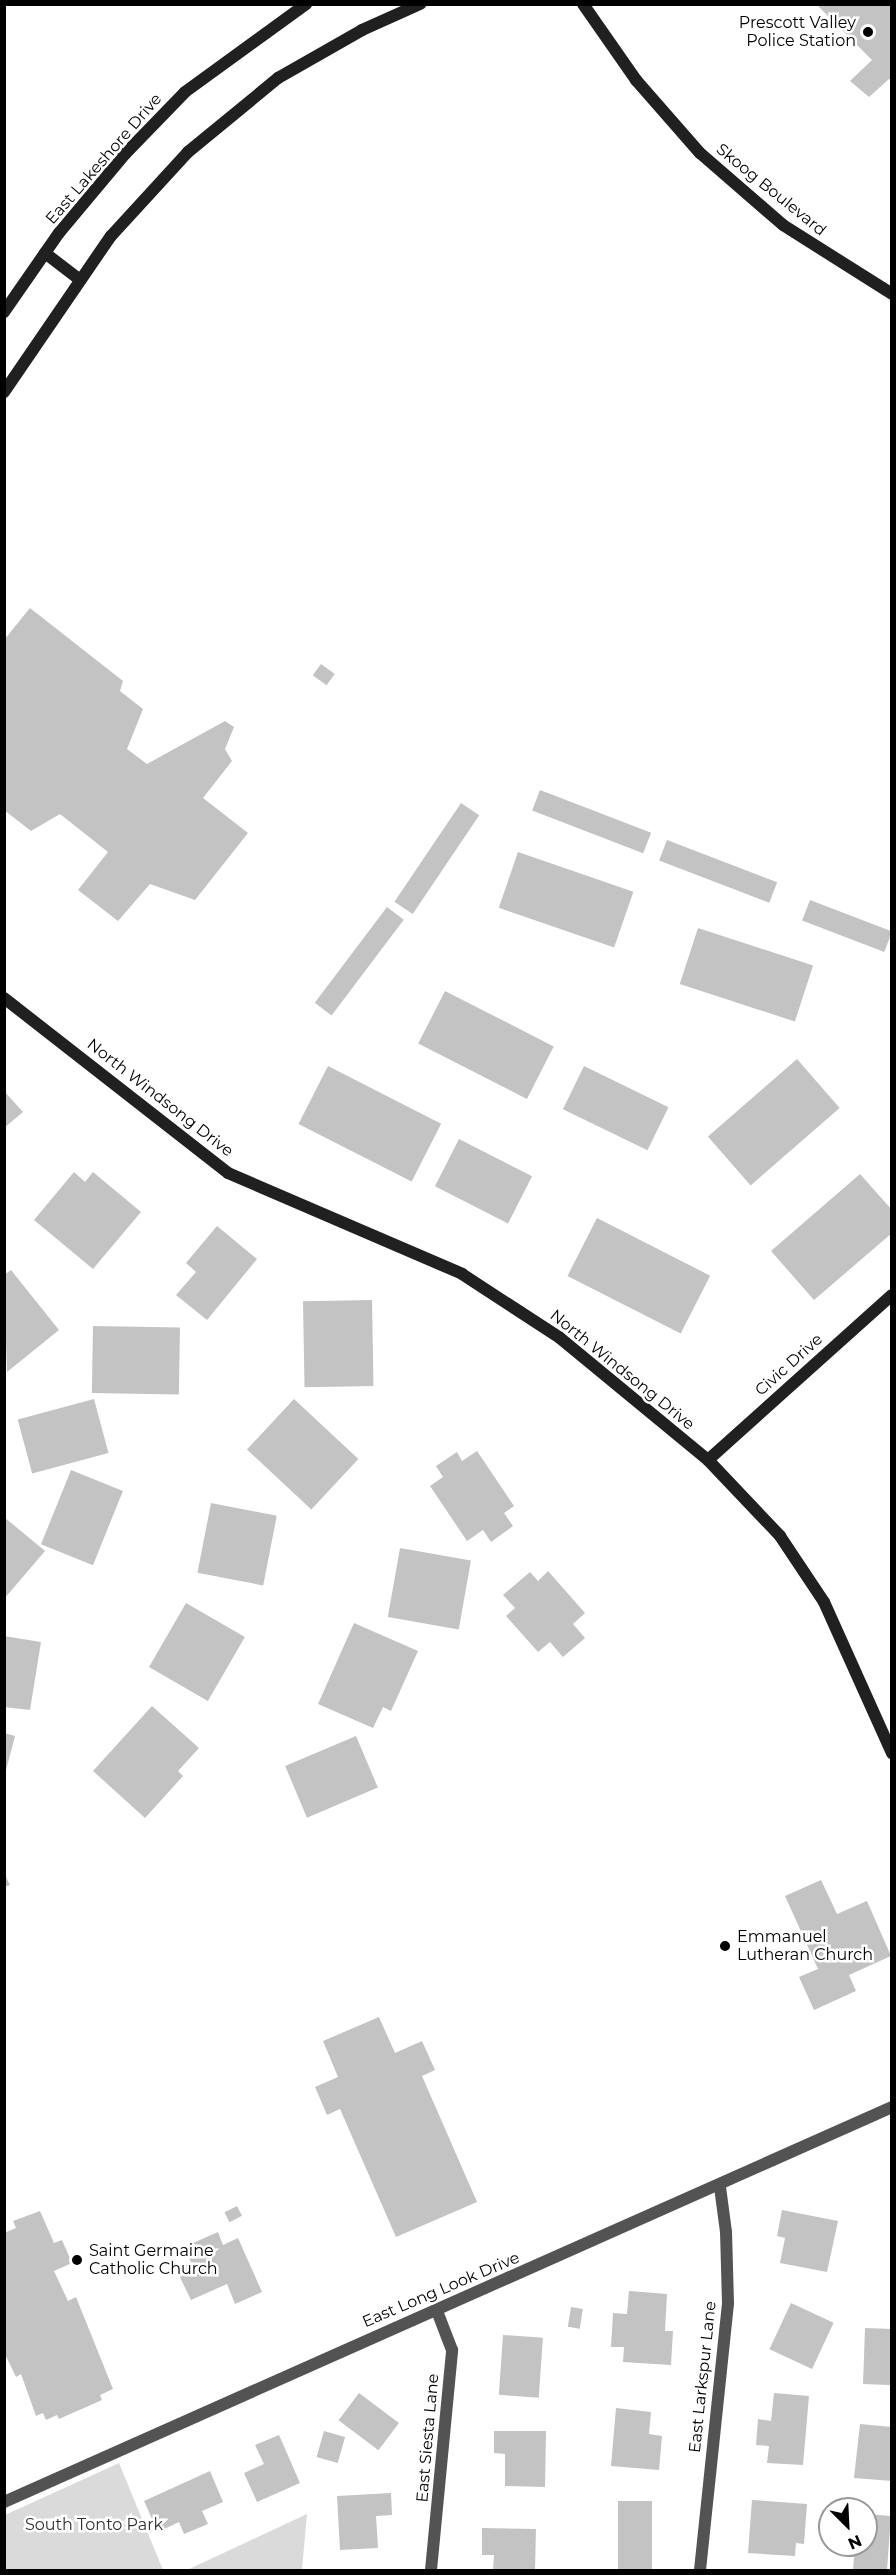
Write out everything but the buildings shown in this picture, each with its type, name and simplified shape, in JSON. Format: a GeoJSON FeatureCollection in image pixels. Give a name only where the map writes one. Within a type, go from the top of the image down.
{"type":"FeatureCollection","features":[{"type":"Feature","properties":{"kind":"street","name":"East Lakeshore Drive"},"geometry":{"type":"LineString","coordinates":[[4,312],[45,253],[125,154],[185,92],[306,4]]}},
{"type":"Feature","properties":{"kind":"street"},"geometry":{"type":"LineString","coordinates":[[4,392],[111,236],[188,152],[278,78],[362,30],[420,4]]}},
{"type":"Feature","properties":{"kind":"street","name":"Skoog Boulevard"},"geometry":{"type":"LineString","coordinates":[[583,4],[636,80],[700,153],[783,225],[891,294]]}},
{"type":"Feature","properties":{"kind":"street"},"geometry":{"type":"LineString","coordinates":[[45,253],[80,280]]}},
{"type":"Feature","properties":{"kind":"street","name":"North Windsong Drive"},"geometry":{"type":"LineString","coordinates":[[4,998],[228,1173],[462,1274],[560,1338],[708,1460],[780,1536],[824,1602],[891,1753]]}},
{"type":"Feature","properties":{"kind":"street","name":"Civic Drive"},"geometry":{"type":"LineString","coordinates":[[708,1460],[891,1295]]}},
{"type":"Feature","properties":{"kind":"street","name":"East Long Look Drive"},"geometry":{"type":"LineString","coordinates":[[4,2502],[720,2187],[891,2107]]}},
{"type":"Feature","properties":{"kind":"street","name":"East Larkspur Lane"},"geometry":{"type":"LineString","coordinates":[[700,2571],[728,2303],[726,2232],[720,2187]]}},
{"type":"Feature","properties":{"kind":"street","name":"East Siesta Lane"},"geometry":{"type":"LineString","coordinates":[[431,2571],[452,2350],[437,2311]]}},
{"type":"Feature","properties":{"kind":"green space","name":"South Tonto Park"},"geometry":{"type":"Polygon","coordinates":[[[119,2463],[163,2570],[5,2570],[5,2515],[119,2463]]]}},
{"type":"Feature","properties":{"kind":"green space","name":"South Tonto Park"},"geometry":{"type":"Polygon","coordinates":[[[307,2514],[302,2570],[187,2570],[307,2514]]]}},
{"type":"Feature","properties":{"kind":"place","name":"Prescott Valley Police Station"},"geometry":{"type":"Point","coordinates":[868,32]}},
{"type":"Feature","properties":{"kind":"place","name":"Emmanuel Lutheran Church"},"geometry":{"type":"Point","coordinates":[725,1946]}},
{"type":"Feature","properties":{"kind":"place","name":"Saint Germaine Catholic Church"},"geometry":{"type":"Point","coordinates":[77,2260]}}]}
